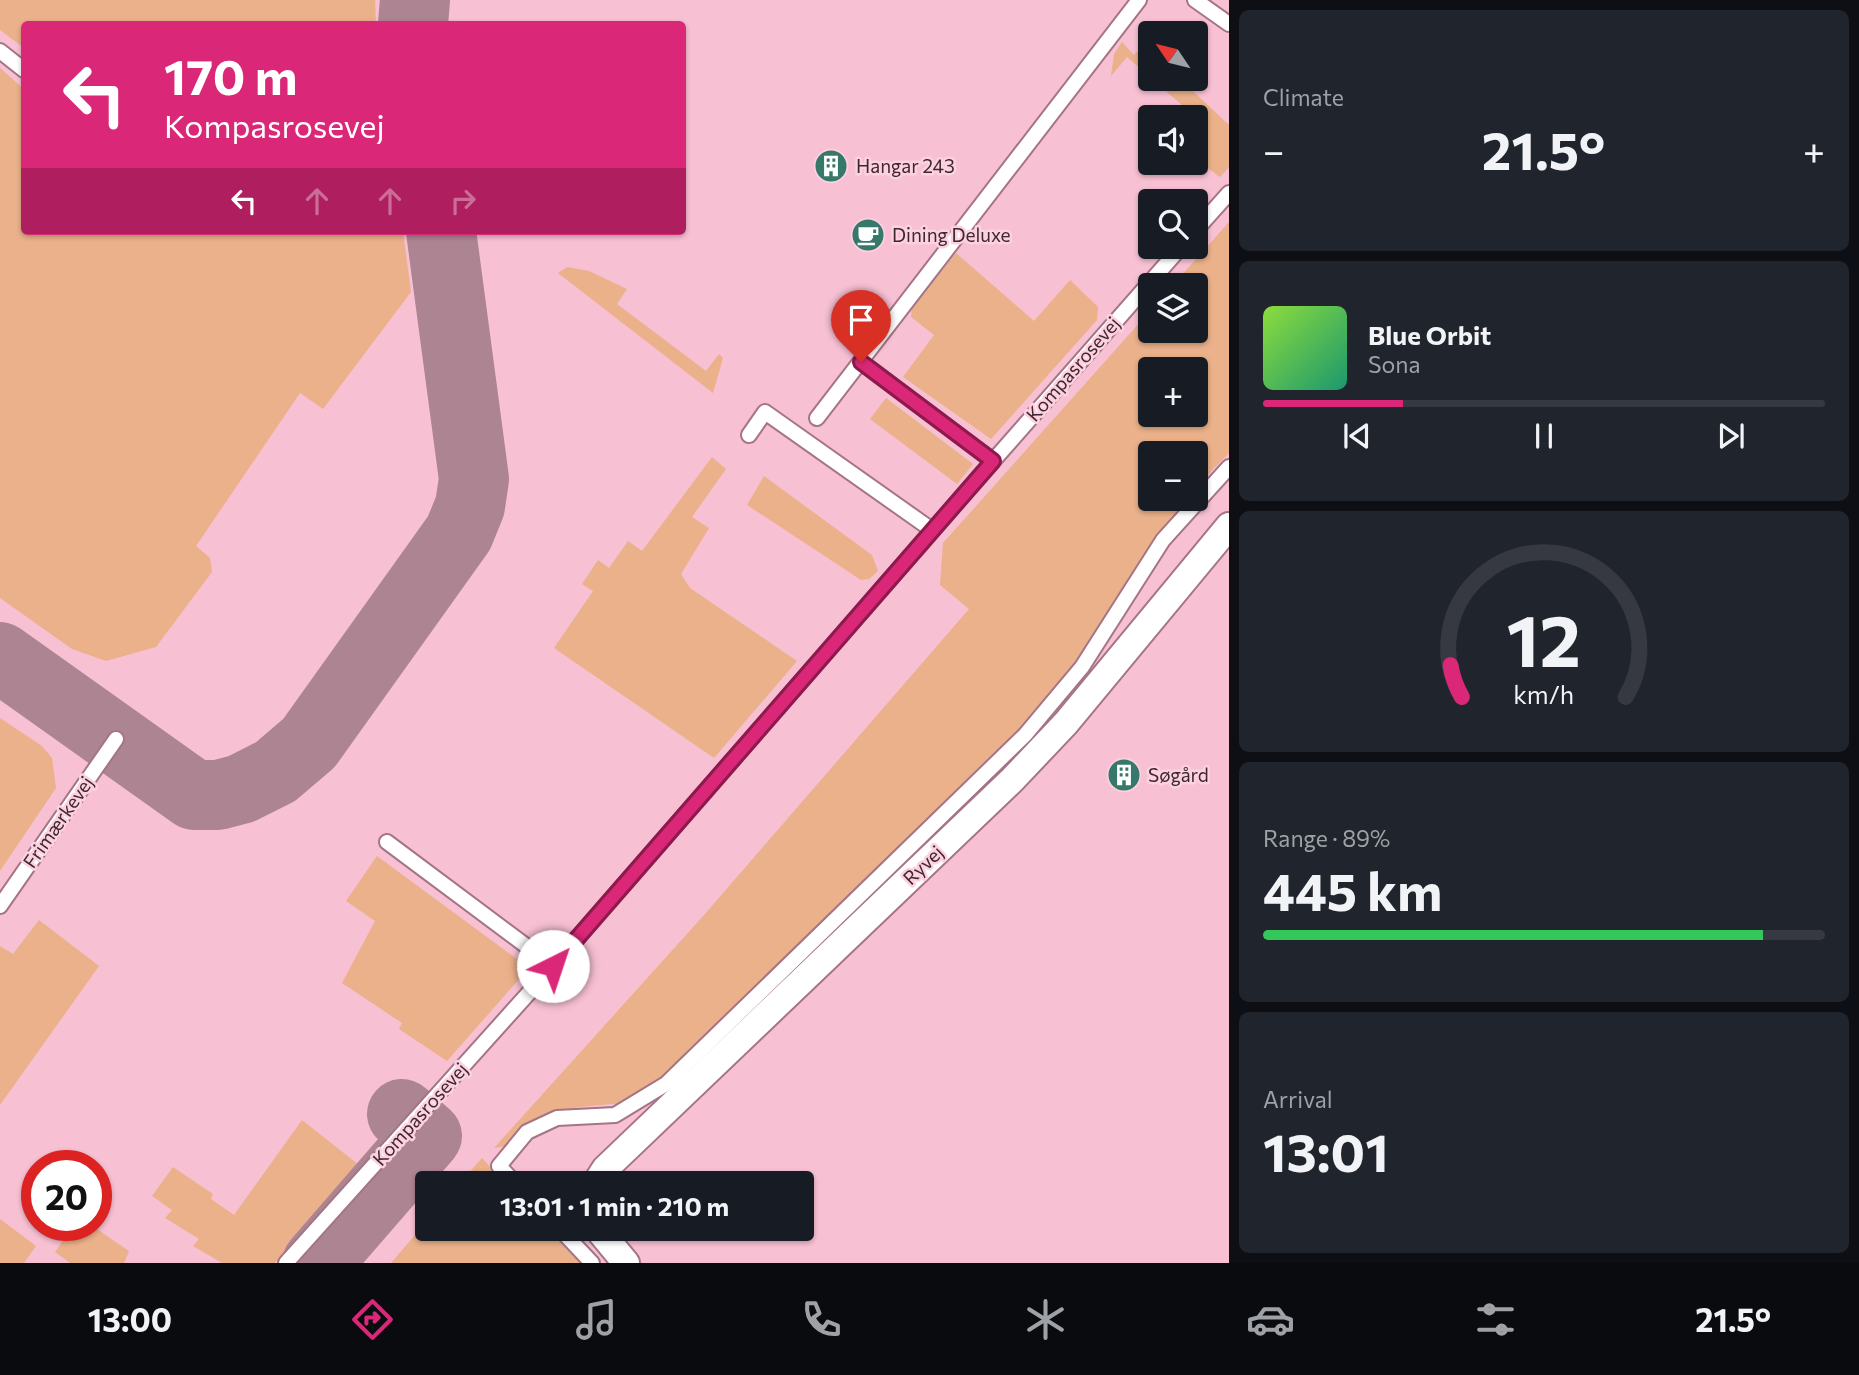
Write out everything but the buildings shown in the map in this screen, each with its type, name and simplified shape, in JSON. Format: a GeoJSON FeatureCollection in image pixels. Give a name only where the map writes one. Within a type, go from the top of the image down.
{"type":"FeatureCollection","features":[{"type":"Feature","properties":{"kind":"street","name":"Ryvej"},"geometry":{"type":"LineString","coordinates":[[604,1171],[1012,780],[1066,723],[1229,526]]}},
{"type":"Feature","properties":{"kind":"street"},"geometry":{"type":"LineString","coordinates":[[608,1241],[626,1263]]}},
{"type":"Feature","properties":{"kind":"lane"},"geometry":{"type":"LineString","coordinates":[[817,418],[1139,0]]}},
{"type":"Feature","properties":{"kind":"lane"},"geometry":{"type":"LineString","coordinates":[[1195,0],[1229,24]]}},
{"type":"Feature","properties":{"kind":"lane"},"geometry":{"type":"LineString","coordinates":[[0,51],[21,68]]}},
{"type":"Feature","properties":{"kind":"lane"},"geometry":{"type":"LineString","coordinates":[[1208,216],[1229,193]]}},
{"type":"Feature","properties":{"kind":"lane","name":"Kompasrosevej"},"geometry":{"type":"LineString","coordinates":[[286,1263],[553,966],[1170,259]]}},
{"type":"Feature","properties":{"kind":"lane"},"geometry":{"type":"LineString","coordinates":[[861,362],[993,461]]}},
{"type":"Feature","properties":{"kind":"lane"},"geometry":{"type":"LineString","coordinates":[[748,435],[765,412],[932,530]]}},
{"type":"Feature","properties":{"kind":"lane"},"geometry":{"type":"LineString","coordinates":[[504,1171],[499,1166],[527,1132],[556,1118],[615,1115],[666,1084],[1025,735],[1082,667],[1163,540],[1229,467]]}},
{"type":"Feature","properties":{"kind":"lane","name":"Frimærkevej"},"geometry":{"type":"LineString","coordinates":[[0,906],[116,739]]}},
{"type":"Feature","properties":{"kind":"lane"},"geometry":{"type":"LineString","coordinates":[[387,842],[553,966]]}},
{"type":"Feature","properties":{"kind":"lane"},"geometry":{"type":"LineString","coordinates":[[571,1241],[592,1263]]}},
{"type":"Feature","properties":{"kind":"shaded area"},"geometry":{"type":"Polygon","coordinates":[[[0,0],[375,0],[376,21],[21,21],[21,46],[0,30],[0,0]]]}},
{"type":"Feature","properties":{"kind":"shaded area"},"geometry":{"type":"Polygon","coordinates":[[[1122,42],[1134,55],[1138,51],[1138,67],[1127,57],[1111,76],[1114,54],[1122,42]]]}},
{"type":"Feature","properties":{"kind":"shaded area"},"geometry":{"type":"Polygon","coordinates":[[[0,68],[21,86],[21,235],[404,235],[411,292],[323,409],[300,393],[196,546],[210,558],[212,572],[156,647],[106,661],[72,649],[0,598],[0,68]]]}},
{"type":"Feature","properties":{"kind":"shaded area"},"geometry":{"type":"Polygon","coordinates":[[[1166,91],[1193,91],[1208,105],[1182,105],[1166,91]]]}},
{"type":"Feature","properties":{"kind":"shaded area"},"geometry":{"type":"Polygon","coordinates":[[[1208,105],[1229,125],[1229,167],[1220,177],[1208,168],[1208,105]]]}},
{"type":"Feature","properties":{"kind":"shaded area"},"geometry":{"type":"Polygon","coordinates":[[[1229,222],[1229,453],[1208,475],[1208,441],[1138,441],[1138,511],[1177,511],[1070,671],[1025,727],[673,1071],[623,1103],[579,1107],[531,1121],[505,1146],[494,1148],[704,915],[969,609],[940,585],[943,543],[1138,324],[1138,343],[1208,343],[1208,273],[1184,273],[1196,259],[1208,259],[1208,246],[1229,222]]]}},
{"type":"Feature","properties":{"kind":"shaded area"},"geometry":{"type":"Polygon","coordinates":[[[956,253],[1034,321],[1070,280],[1098,307],[1097,320],[991,439],[903,377],[934,335],[911,317],[912,305],[956,253]]]}},
{"type":"Feature","properties":{"kind":"shaded area"},"geometry":{"type":"Polygon","coordinates":[[[567,267],[589,271],[627,289],[617,304],[706,371],[719,354],[723,358],[713,393],[558,273],[567,267]]]}},
{"type":"Feature","properties":{"kind":"shaded area"},"geometry":{"type":"Polygon","coordinates":[[[886,398],[973,464],[957,484],[870,419],[886,398]]]}},
{"type":"Feature","properties":{"kind":"shaded area"},"geometry":{"type":"Polygon","coordinates":[[[712,457],[726,469],[692,517],[709,528],[681,574],[690,588],[797,661],[714,758],[554,648],[593,591],[582,584],[598,560],[609,568],[628,541],[642,551],[712,457]]]}},
{"type":"Feature","properties":{"kind":"shaded area"},"geometry":{"type":"Polygon","coordinates":[[[764,476],[872,555],[878,571],[869,579],[861,580],[747,505],[764,476]]]}},
{"type":"Feature","properties":{"kind":"shaded area"},"geometry":{"type":"Polygon","coordinates":[[[0,718],[42,746],[52,758],[56,788],[0,871],[0,718]]]}},
{"type":"Feature","properties":{"kind":"shaded area"},"geometry":{"type":"Polygon","coordinates":[[[377,856],[529,968],[447,1061],[399,1029],[402,1023],[342,983],[375,921],[346,901],[377,856]]]}},
{"type":"Feature","properties":{"kind":"shaded area"},"geometry":{"type":"Polygon","coordinates":[[[39,920],[99,966],[0,1105],[0,946],[13,954],[39,920]]]}},
{"type":"Feature","properties":{"kind":"shaded area"},"geometry":{"type":"Polygon","coordinates":[[[302,1120],[359,1165],[275,1263],[222,1263],[193,1246],[199,1239],[165,1218],[172,1210],[152,1196],[173,1167],[213,1194],[211,1199],[234,1215],[302,1120]]]}},
{"type":"Feature","properties":{"kind":"shaded area"},"geometry":{"type":"Polygon","coordinates":[[[482,1158],[494,1171],[471,1171],[482,1158]]]}},
{"type":"Feature","properties":{"kind":"shaded area"},"geometry":{"type":"Polygon","coordinates":[[[0,1219],[21,1235],[21,1241],[29,1241],[36,1246],[24,1263],[0,1263],[0,1219]]]}},
{"type":"Feature","properties":{"kind":"shaded area"},"geometry":{"type":"Polygon","coordinates":[[[415,1235],[415,1241],[559,1241],[580,1263],[391,1263],[415,1235]]]}},
{"type":"Feature","properties":{"kind":"shaded area"},"geometry":{"type":"Polygon","coordinates":[[[112,1239],[129,1251],[124,1263],[70,1263],[55,1252],[63,1241],[112,1239]]]}},
{"type":"Feature","properties":{"kind":"taxiway"},"geometry":{"type":"LineString","coordinates":[[413,21],[415,0]]}},
{"type":"Feature","properties":{"kind":"taxiway"},"geometry":{"type":"LineString","coordinates":[[0,657],[194,795],[218,795],[241,789],[275,772],[309,743],[459,533],[470,506],[474,479],[442,235]]}},
{"type":"Feature","properties":{"kind":"taxiway"},"geometry":{"type":"LineString","coordinates":[[317,1263],[427,1136],[402,1114]]}},
{"type":"Feature","properties":{"kind":"place","name":"Hangar 243"},"geometry":{"type":"Point","coordinates":[831,166]}},
{"type":"Feature","properties":{"kind":"place","name":"Dining Deluxe"},"geometry":{"type":"Point","coordinates":[868,235]}},
{"type":"Feature","properties":{"kind":"place","name":"Søgård"},"geometry":{"type":"Point","coordinates":[1124,775]}},
{"type":"Feature","properties":{"kind":"route"},"geometry":{"type":"LineString","coordinates":[[553,966],[993,461],[861,362]]}}]}
